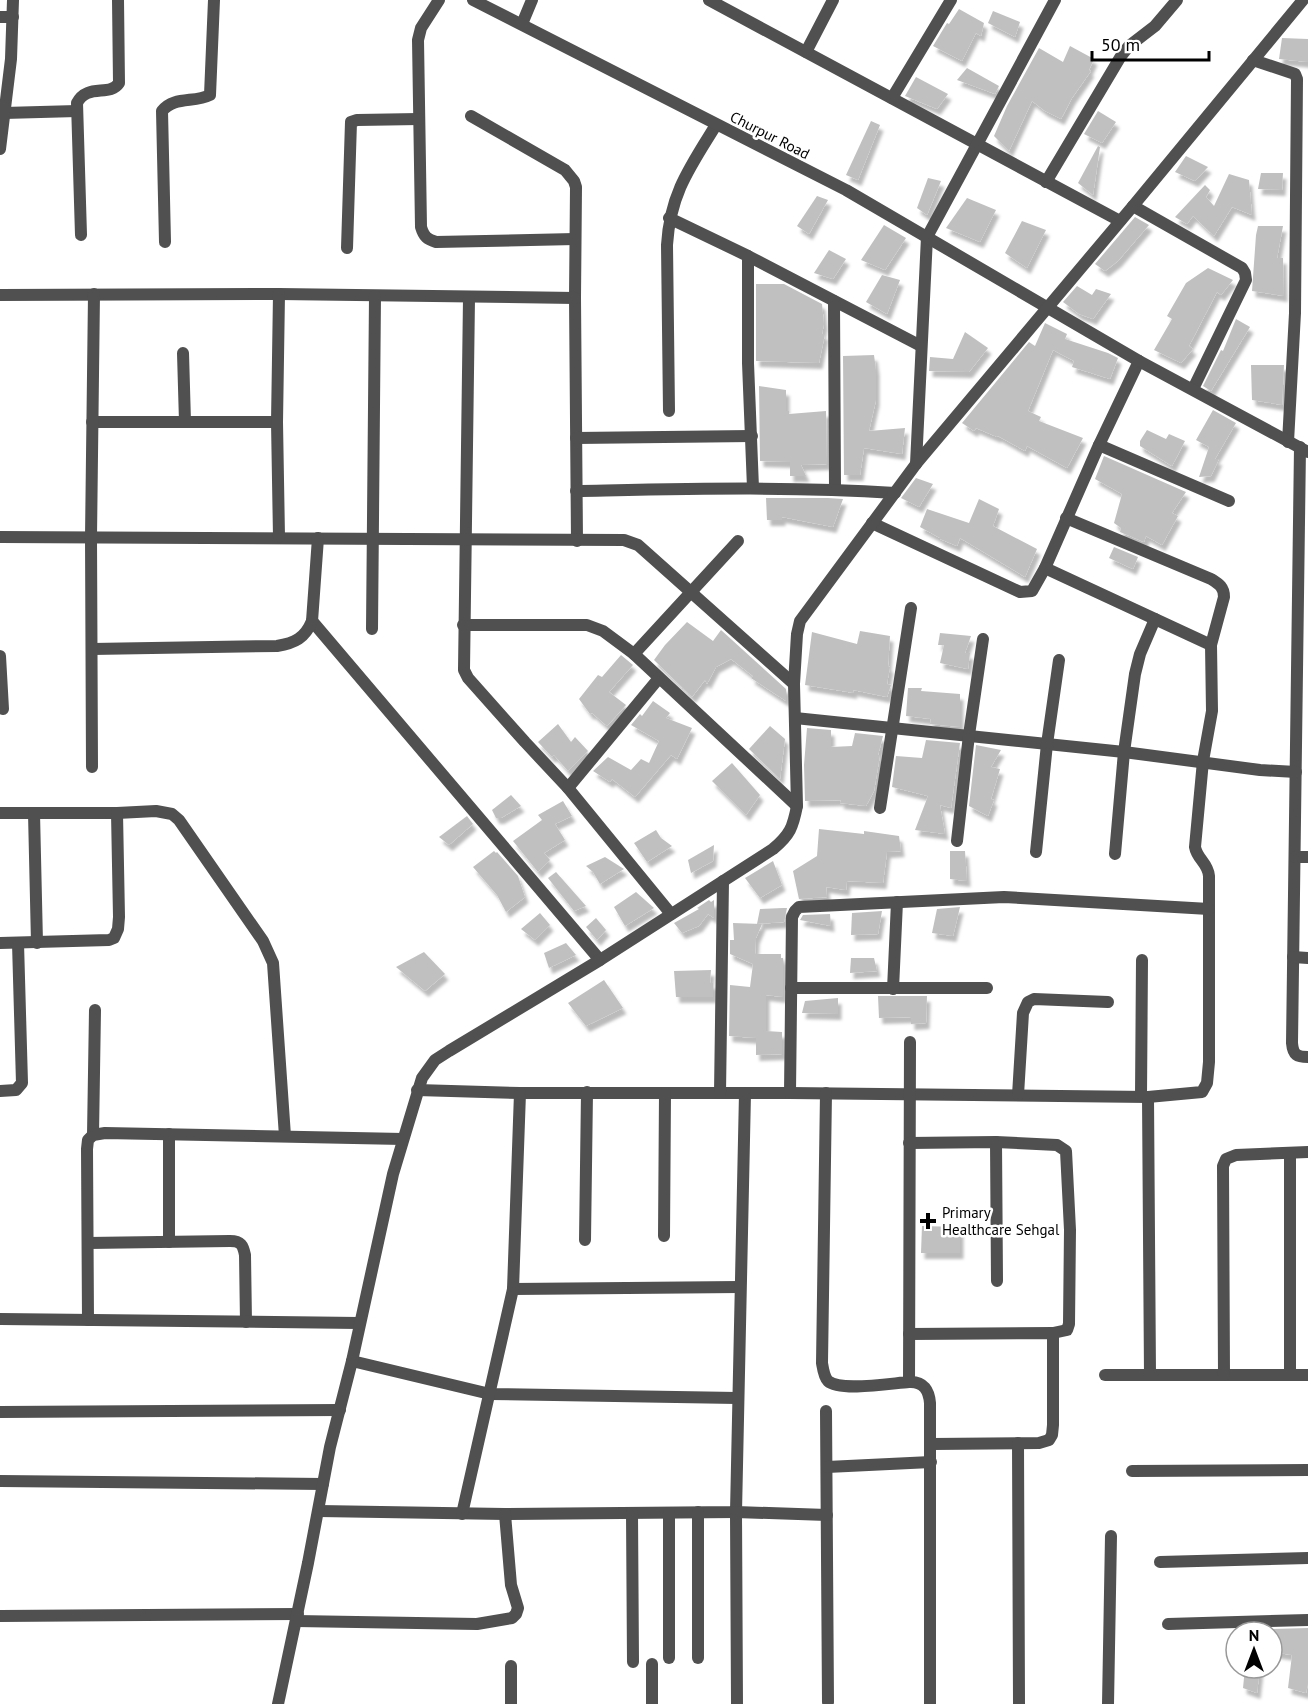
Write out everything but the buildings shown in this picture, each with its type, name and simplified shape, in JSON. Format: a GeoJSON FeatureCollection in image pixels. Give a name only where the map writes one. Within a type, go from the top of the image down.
{"type":"FeatureCollection","features":[{"type":"Feature","properties":{"kind":"street"},"geometry":{"type":"LineString","coordinates":[[0,149],[13,0]]}},
{"type":"Feature","properties":{"kind":"street"},"geometry":{"type":"LineString","coordinates":[[81,235],[77,103],[86,93],[116,87],[119,83],[118,0]]}},
{"type":"Feature","properties":{"kind":"street"},"geometry":{"type":"LineString","coordinates":[[165,242],[162,111],[173,102],[204,98],[210,95],[214,0]]}},
{"type":"Feature","properties":{"kind":"street"},"geometry":{"type":"LineString","coordinates":[[439,0],[419,34],[421,227],[427,238],[436,242],[575,239]]}},
{"type":"Feature","properties":{"kind":"street","name":"Churpur Road"},"geometry":{"type":"LineString","coordinates":[[473,0],[846,190],[1047,309],[1299,447]]}},
{"type":"Feature","properties":{"kind":"street"},"geometry":{"type":"LineString","coordinates":[[522,24],[532,0]]}},
{"type":"Feature","properties":{"kind":"street"},"geometry":{"type":"LineString","coordinates":[[709,0],[724,4],[806,52],[1119,221]]}},
{"type":"Feature","properties":{"kind":"street"},"geometry":{"type":"LineString","coordinates":[[806,52],[833,0]]}},
{"type":"Feature","properties":{"kind":"street"},"geometry":{"type":"LineString","coordinates":[[892,98],[951,0]]}},
{"type":"Feature","properties":{"kind":"street"},"geometry":{"type":"LineString","coordinates":[[916,464],[927,237],[1055,0]]}},
{"type":"Feature","properties":{"kind":"street"},"geometry":{"type":"LineString","coordinates":[[1046,182],[1121,56],[1129,46],[1155,26],[1177,0]]}},
{"type":"Feature","properties":{"kind":"street"},"geometry":{"type":"LineString","coordinates":[[278,1704],[323,1484],[393,1174],[417,1090],[425,1073],[435,1060],[600,960],[783,840],[792,826],[796,806],[794,684],[800,621],[916,464],[1303,0]]}},
{"type":"Feature","properties":{"kind":"street"},"geometry":{"type":"LineString","coordinates":[[0,17],[13,17]]}},
{"type":"Feature","properties":{"kind":"street"},"geometry":{"type":"LineString","coordinates":[[1253,60],[1302,76],[1295,313],[1299,447],[1296,772],[1302,857],[1293,957],[1293,1049],[1298,1057],[1308,1057]]}},
{"type":"Feature","properties":{"kind":"street"},"geometry":{"type":"LineString","coordinates":[[4,113],[77,111]]}},
{"type":"Feature","properties":{"kind":"street"},"geometry":{"type":"LineString","coordinates":[[471,116],[565,170],[576,187],[577,541]]}},
{"type":"Feature","properties":{"kind":"street"},"geometry":{"type":"LineString","coordinates":[[347,248],[351,122],[419,119]]}},
{"type":"Feature","properties":{"kind":"street"},"geometry":{"type":"LineString","coordinates":[[669,411],[667,244],[669,218],[681,184],[716,125]]}},
{"type":"Feature","properties":{"kind":"street"},"geometry":{"type":"LineString","coordinates":[[1133,206],[1242,268],[1245,273],[1246,280],[1193,390]]}},
{"type":"Feature","properties":{"kind":"street"},"geometry":{"type":"LineString","coordinates":[[669,218],[748,256],[921,346]]}},
{"type":"Feature","properties":{"kind":"street"},"geometry":{"type":"LineString","coordinates":[[748,256],[748,363],[753,488]]}},
{"type":"Feature","properties":{"kind":"street"},"geometry":{"type":"LineString","coordinates":[[92,767],[91,537],[94,294]]}},
{"type":"Feature","properties":{"kind":"street"},"geometry":{"type":"LineString","coordinates":[[0,295],[279,294],[575,298]]}},
{"type":"Feature","properties":{"kind":"street"},"geometry":{"type":"LineString","coordinates":[[279,294],[279,537]]}},
{"type":"Feature","properties":{"kind":"street"},"geometry":{"type":"LineString","coordinates":[[372,629],[375,296]]}},
{"type":"Feature","properties":{"kind":"street"},"geometry":{"type":"LineString","coordinates":[[469,298],[463,625],[463,664],[466,675],[568,788],[671,914]]}},
{"type":"Feature","properties":{"kind":"street"},"geometry":{"type":"LineString","coordinates":[[834,301],[835,489]]}},
{"type":"Feature","properties":{"kind":"street"},"geometry":{"type":"LineString","coordinates":[[1295,313],[1308,312]]}},
{"type":"Feature","properties":{"kind":"street"},"geometry":{"type":"LineString","coordinates":[[183,353],[185,422]]}},
{"type":"Feature","properties":{"kind":"street"},"geometry":{"type":"LineString","coordinates":[[872,523],[1025,593],[1032,591],[1045,568],[1139,361]]}},
{"type":"Feature","properties":{"kind":"street"},"geometry":{"type":"LineString","coordinates":[[92,422],[278,422]]}},
{"type":"Feature","properties":{"kind":"street"},"geometry":{"type":"LineString","coordinates":[[576,438],[752,436]]}},
{"type":"Feature","properties":{"kind":"street"},"geometry":{"type":"LineString","coordinates":[[1099,445],[1229,501]]}},
{"type":"Feature","properties":{"kind":"street"},"geometry":{"type":"LineString","coordinates":[[576,491],[753,488],[835,489],[895,493]]}},
{"type":"Feature","properties":{"kind":"street"},"geometry":{"type":"LineString","coordinates":[[417,1090],[520,1093],[1144,1096],[1202,1092],[1207,1083],[1209,870],[1198,856],[1195,847],[1203,761],[1212,711],[1211,645],[1224,597],[1222,586],[1211,579],[1066,518]]}},
{"type":"Feature","properties":{"kind":"street"},"geometry":{"type":"LineString","coordinates":[[0,537],[624,540],[634,543],[794,684]]}},
{"type":"Feature","properties":{"kind":"street"},"geometry":{"type":"LineString","coordinates":[[92,649],[278,646],[293,643],[307,632],[312,621],[318,538]]}},
{"type":"Feature","properties":{"kind":"street"},"geometry":{"type":"LineString","coordinates":[[634,654],[738,542]]}},
{"type":"Feature","properties":{"kind":"street"},"geometry":{"type":"LineString","coordinates":[[1045,568],[1211,645]]}},
{"type":"Feature","properties":{"kind":"street"},"geometry":{"type":"LineString","coordinates":[[880,808],[911,608]]}},
{"type":"Feature","properties":{"kind":"street"},"geometry":{"type":"LineString","coordinates":[[1115,855],[1124,752],[1135,674],[1140,654],[1155,619]]}},
{"type":"Feature","properties":{"kind":"street"},"geometry":{"type":"LineString","coordinates":[[312,621],[600,960]]}},
{"type":"Feature","properties":{"kind":"street"},"geometry":{"type":"LineString","coordinates":[[463,625],[587,625],[603,631],[634,654],[796,806]]}},
{"type":"Feature","properties":{"kind":"street"},"geometry":{"type":"LineString","coordinates":[[957,841],[983,639]]}},
{"type":"Feature","properties":{"kind":"street"},"geometry":{"type":"LineString","coordinates":[[0,656],[3,709]]}},
{"type":"Feature","properties":{"kind":"street"},"geometry":{"type":"LineString","coordinates":[[1036,852],[1047,744],[1059,660]]}},
{"type":"Feature","properties":{"kind":"street"},"geometry":{"type":"LineString","coordinates":[[568,788],[659,678]]}},
{"type":"Feature","properties":{"kind":"street"},"geometry":{"type":"LineString","coordinates":[[795,718],[1124,752],[1260,770],[1296,772]]}},
{"type":"Feature","properties":{"kind":"street"},"geometry":{"type":"LineString","coordinates":[[0,813],[163,812],[172,814],[179,820],[267,947],[273,963],[285,1136]]}},
{"type":"Feature","properties":{"kind":"street"},"geometry":{"type":"LineString","coordinates":[[34,813],[37,943]]}},
{"type":"Feature","properties":{"kind":"street"},"geometry":{"type":"LineString","coordinates":[[0,943],[109,940],[117,934],[119,917],[117,813]]}},
{"type":"Feature","properties":{"kind":"street"},"geometry":{"type":"LineString","coordinates":[[720,1093],[723,881]]}},
{"type":"Feature","properties":{"kind":"street"},"geometry":{"type":"LineString","coordinates":[[790,1093],[792,917],[799,907],[1004,897],[1209,909]]}},
{"type":"Feature","properties":{"kind":"street"},"geometry":{"type":"LineString","coordinates":[[893,989],[897,902]]}},
{"type":"Feature","properties":{"kind":"street"},"geometry":{"type":"LineString","coordinates":[[0,1091],[16,1090],[22,1083],[18,943]]}},
{"type":"Feature","properties":{"kind":"street"},"geometry":{"type":"LineString","coordinates":[[1293,957],[1308,958]]}},
{"type":"Feature","properties":{"kind":"street"},"geometry":{"type":"LineString","coordinates":[[1142,960],[1150,1375]]}},
{"type":"Feature","properties":{"kind":"street"},"geometry":{"type":"LineString","coordinates":[[791,988],[987,988]]}},
{"type":"Feature","properties":{"kind":"street"},"geometry":{"type":"LineString","coordinates":[[1018,1095],[1023,1013],[1028,1002],[1034,999],[1108,1002]]}},
{"type":"Feature","properties":{"kind":"street"},"geometry":{"type":"LineString","coordinates":[[93,1135],[95,1010]]}},
{"type":"Feature","properties":{"kind":"street"},"geometry":{"type":"LineString","coordinates":[[909,1042],[909,1382]]}},
{"type":"Feature","properties":{"kind":"street"},"geometry":{"type":"LineString","coordinates":[[585,1240],[587,1092]]}},
{"type":"Feature","properties":{"kind":"street"},"geometry":{"type":"LineString","coordinates":[[462,1514],[513,1289],[520,1093]]}},
{"type":"Feature","properties":{"kind":"street"},"geometry":{"type":"LineString","coordinates":[[664,1236],[665,1093]]}},
{"type":"Feature","properties":{"kind":"street"},"geometry":{"type":"LineString","coordinates":[[737,1704],[737,1398],[745,1094]]}},
{"type":"Feature","properties":{"kind":"street"},"geometry":{"type":"LineString","coordinates":[[826,1094],[822,1363],[824,1374],[827,1380],[835,1385],[916,1382],[929,1392],[932,1444],[930,1704]]}},
{"type":"Feature","properties":{"kind":"street"},"geometry":{"type":"LineString","coordinates":[[88,1320],[87,1140],[93,1135],[105,1133],[403,1138]]}},
{"type":"Feature","properties":{"kind":"street"},"geometry":{"type":"LineString","coordinates":[[169,1134],[169,1242]]}},
{"type":"Feature","properties":{"kind":"street"},"geometry":{"type":"LineString","coordinates":[[909,1143],[996,1142],[1057,1145],[1065,1151],[1070,1230],[1069,1324],[1067,1330],[1053,1333],[909,1334]]}},
{"type":"Feature","properties":{"kind":"street"},"geometry":{"type":"LineString","coordinates":[[996,1142],[998,1281]]}},
{"type":"Feature","properties":{"kind":"street"},"geometry":{"type":"LineString","coordinates":[[1290,1152],[1290,1375]]}},
{"type":"Feature","properties":{"kind":"street"},"geometry":{"type":"LineString","coordinates":[[1224,1375],[1223,1166],[1226,1159],[1236,1155],[1308,1152]]}},
{"type":"Feature","properties":{"kind":"street"},"geometry":{"type":"LineString","coordinates":[[88,1243],[230,1240],[240,1243],[244,1247],[245,1255],[246,1322]]}},
{"type":"Feature","properties":{"kind":"street"},"geometry":{"type":"LineString","coordinates":[[513,1289],[740,1287]]}},
{"type":"Feature","properties":{"kind":"street"},"geometry":{"type":"LineString","coordinates":[[0,1319],[359,1323]]}},
{"type":"Feature","properties":{"kind":"street"},"geometry":{"type":"LineString","coordinates":[[932,1444],[1047,1442],[1052,1435],[1053,1333]]}},
{"type":"Feature","properties":{"kind":"street"},"geometry":{"type":"LineString","coordinates":[[352,1361],[490,1394],[737,1398]]}},
{"type":"Feature","properties":{"kind":"street"},"geometry":{"type":"LineString","coordinates":[[1105,1375],[1308,1375]]}},
{"type":"Feature","properties":{"kind":"street"},"geometry":{"type":"LineString","coordinates":[[0,1412],[340,1410]]}},
{"type":"Feature","properties":{"kind":"street"},"geometry":{"type":"LineString","coordinates":[[826,1411],[828,1702]]}},
{"type":"Feature","properties":{"kind":"street"},"geometry":{"type":"LineString","coordinates":[[1018,1443],[1019,1704]]}},
{"type":"Feature","properties":{"kind":"street"},"geometry":{"type":"LineString","coordinates":[[827,1467],[931,1462]]}},
{"type":"Feature","properties":{"kind":"street"},"geometry":{"type":"LineString","coordinates":[[1132,1471],[1308,1470]]}},
{"type":"Feature","properties":{"kind":"street"},"geometry":{"type":"LineString","coordinates":[[0,1481],[323,1484]]}},
{"type":"Feature","properties":{"kind":"street"},"geometry":{"type":"LineString","coordinates":[[319,1511],[462,1514],[736,1512],[827,1515]]}},
{"type":"Feature","properties":{"kind":"street"},"geometry":{"type":"LineString","coordinates":[[698,1512],[698,1658]]}},
{"type":"Feature","properties":{"kind":"street"},"geometry":{"type":"LineString","coordinates":[[632,1513],[633,1662]]}},
{"type":"Feature","properties":{"kind":"street"},"geometry":{"type":"LineString","coordinates":[[669,1513],[669,1658]]}},
{"type":"Feature","properties":{"kind":"street"},"geometry":{"type":"LineString","coordinates":[[0,1616],[297,1618],[477,1624],[512,1618],[518,1608],[511,1585],[505,1514]]}},
{"type":"Feature","properties":{"kind":"street"},"geometry":{"type":"LineString","coordinates":[[1108,1704],[1111,1536]]}},
{"type":"Feature","properties":{"kind":"street"},"geometry":{"type":"LineString","coordinates":[[1160,1562],[1308,1558]]}},
{"type":"Feature","properties":{"kind":"street"},"geometry":{"type":"LineString","coordinates":[[1168,1624],[1308,1620]]}},
{"type":"Feature","properties":{"kind":"street"},"geometry":{"type":"LineString","coordinates":[[652,1664],[652,1704]]}},
{"type":"Feature","properties":{"kind":"street"},"geometry":{"type":"LineString","coordinates":[[511,1666],[511,1704]]}},
{"type":"Feature","properties":{"kind":"place","name":"Primary Healthcare Sehgal"},"geometry":{"type":"Point","coordinates":[928,1221]}}]}
